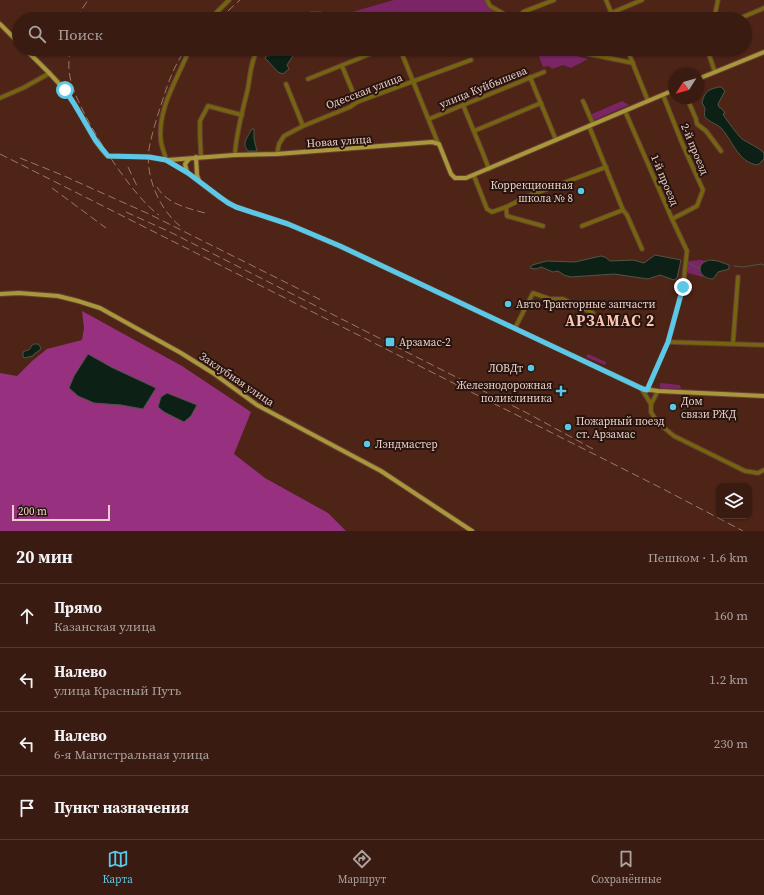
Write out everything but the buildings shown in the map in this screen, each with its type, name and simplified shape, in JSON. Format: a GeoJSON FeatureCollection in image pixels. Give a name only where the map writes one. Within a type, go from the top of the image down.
{"type":"FeatureCollection","features":[{"type":"Feature","properties":{"kind":"main road"},"geometry":{"type":"LineString","coordinates":[[0,24],[12,36]]}},
{"type":"Feature","properties":{"kind":"main road"},"geometry":{"type":"LineString","coordinates":[[704,77],[764,52]]}},
{"type":"Feature","properties":{"kind":"main road"},"geometry":{"type":"LineString","coordinates":[[32,56],[50,73],[73,102],[102,150],[111,158],[149,157],[166,160],[188,173],[223,200],[236,207],[288,224],[419,282],[640,388],[658,391],[764,396]]}},
{"type":"Feature","properties":{"kind":"main road"},"geometry":{"type":"LineString","coordinates":[[438,143],[448,168],[455,178],[461,179],[474,176],[668,93]]}},
{"type":"Feature","properties":{"kind":"main road","name":"Новая улица"},"geometry":{"type":"LineString","coordinates":[[166,160],[235,154],[277,154],[432,142],[438,143]]}},
{"type":"Feature","properties":{"kind":"main road"},"geometry":{"type":"LineString","coordinates":[[196,157],[199,182]]}},
{"type":"Feature","properties":{"kind":"main road"},"geometry":{"type":"LineString","coordinates":[[188,173],[185,164],[189,158]]}},
{"type":"Feature","properties":{"kind":"main road","name":"Заклубная улица"},"geometry":{"type":"LineString","coordinates":[[0,294],[58,296],[78,300],[100,308],[181,353],[213,373],[257,405],[381,471],[472,531]]}},
{"type":"Feature","properties":{"kind":"street"},"geometry":{"type":"LineString","coordinates":[[217,12],[229,0]]}},
{"type":"Feature","properties":{"kind":"street"},"geometry":{"type":"LineString","coordinates":[[487,0],[490,6],[500,12]]}},
{"type":"Feature","properties":{"kind":"street"},"geometry":{"type":"LineString","coordinates":[[523,12],[554,0]]}},
{"type":"Feature","properties":{"kind":"street"},"geometry":{"type":"LineString","coordinates":[[606,0],[612,12]]}},
{"type":"Feature","properties":{"kind":"street"},"geometry":{"type":"LineString","coordinates":[[614,12],[642,0]]}},
{"type":"Feature","properties":{"kind":"street"},"geometry":{"type":"LineString","coordinates":[[715,12],[718,0]]}},
{"type":"Feature","properties":{"kind":"street"},"geometry":{"type":"LineString","coordinates":[[752,13],[764,8]]}},
{"type":"Feature","properties":{"kind":"street"},"geometry":{"type":"LineString","coordinates":[[166,160],[161,142],[165,104],[187,56]]}},
{"type":"Feature","properties":{"kind":"street"},"geometry":{"type":"LineString","coordinates":[[235,154],[235,144],[239,124],[256,56]]}},
{"type":"Feature","properties":{"kind":"street"},"geometry":{"type":"LineString","coordinates":[[308,79],[366,56]]}},
{"type":"Feature","properties":{"kind":"street"},"geometry":{"type":"LineString","coordinates":[[403,56],[438,143]]}},
{"type":"Feature","properties":{"kind":"street"},"geometry":{"type":"LineString","coordinates":[[598,56],[633,63]]}},
{"type":"Feature","properties":{"kind":"street"},"geometry":{"type":"LineString","coordinates":[[630,56],[648,101]]}},
{"type":"Feature","properties":{"kind":"street"},"geometry":{"type":"LineString","coordinates":[[709,56],[715,72]]}},
{"type":"Feature","properties":{"kind":"street","name":"Одесская улица"},"geometry":{"type":"LineString","coordinates":[[277,154],[279,144],[284,136],[302,126],[350,107],[357,102],[471,60]]}},
{"type":"Feature","properties":{"kind":"street"},"geometry":{"type":"LineString","coordinates":[[342,66],[357,102]]}},
{"type":"Feature","properties":{"kind":"street","name":"улица Куйбышева"},"geometry":{"type":"LineString","coordinates":[[429,119],[544,72]]}},
{"type":"Feature","properties":{"kind":"street"},"geometry":{"type":"LineString","coordinates":[[0,98],[23,88],[50,73]]}},
{"type":"Feature","properties":{"kind":"street"},"geometry":{"type":"LineString","coordinates":[[530,77],[556,140]]}},
{"type":"Feature","properties":{"kind":"street"},"geometry":{"type":"LineString","coordinates":[[286,84],[302,126]]}},
{"type":"Feature","properties":{"kind":"street","name":"2-й проезд"},"geometry":{"type":"LineString","coordinates":[[663,95],[703,190],[697,206],[672,220]]}},
{"type":"Feature","properties":{"kind":"street"},"geometry":{"type":"LineString","coordinates":[[583,101],[593,124]]}},
{"type":"Feature","properties":{"kind":"street"},"geometry":{"type":"LineString","coordinates":[[474,131],[541,103]]}},
{"type":"Feature","properties":{"kind":"street"},"geometry":{"type":"LineString","coordinates":[[690,104],[697,124],[706,131],[721,150]]}},
{"type":"Feature","properties":{"kind":"street"},"geometry":{"type":"LineString","coordinates":[[463,105],[488,169]]}},
{"type":"Feature","properties":{"kind":"street"},"geometry":{"type":"LineString","coordinates":[[201,157],[200,122],[208,106],[242,115]]}},
{"type":"Feature","properties":{"kind":"street","name":"1-й проезд"},"geometry":{"type":"LineString","coordinates":[[625,111],[672,220],[686,247],[687,257],[683,287],[668,342]]}},
{"type":"Feature","properties":{"kind":"street"},"geometry":{"type":"LineString","coordinates":[[589,126],[623,210],[627,215],[642,248]]}},
{"type":"Feature","properties":{"kind":"street"},"geometry":{"type":"LineString","coordinates":[[474,176],[487,210],[492,212],[531,195],[606,167]]}},
{"type":"Feature","properties":{"kind":"street"},"geometry":{"type":"LineString","coordinates":[[506,207],[507,216],[543,226]]}},
{"type":"Feature","properties":{"kind":"street"},"geometry":{"type":"LineString","coordinates":[[582,226],[623,210]]}},
{"type":"Feature","properties":{"kind":"street"},"geometry":{"type":"LineString","coordinates":[[733,343],[738,277]]}},
{"type":"Feature","properties":{"kind":"street"},"geometry":{"type":"LineString","coordinates":[[515,328],[532,293],[550,299],[563,299],[594,313]]}},
{"type":"Feature","properties":{"kind":"street"},"geometry":{"type":"LineString","coordinates":[[647,390],[668,342],[764,345]]}},
{"type":"Feature","properties":{"kind":"street"},"geometry":{"type":"LineString","coordinates":[[640,388],[651,404]]}},
{"type":"Feature","properties":{"kind":"street"},"geometry":{"type":"LineString","coordinates":[[658,391],[651,404],[651,412],[656,422],[674,436],[745,471],[758,473],[764,470]]}},
{"type":"Feature","properties":{"kind":"shaded area"},"geometry":{"type":"Polygon","coordinates":[[[394,0],[484,0],[489,6],[498,12],[352,12],[394,0]]]}},
{"type":"Feature","properties":{"kind":"shaded area"},"geometry":{"type":"Polygon","coordinates":[[[266,56],[293,56],[287,65],[289,69],[283,74],[278,72],[265,58],[266,56]]]}},
{"type":"Feature","properties":{"kind":"shaded area"},"geometry":{"type":"Polygon","coordinates":[[[539,56],[576,56],[588,59],[571,68],[563,65],[552,69],[549,66],[543,67],[539,56]]]}},
{"type":"Feature","properties":{"kind":"shaded area"},"geometry":{"type":"Polygon","coordinates":[[[721,87],[725,91],[718,104],[725,113],[723,114],[726,119],[742,139],[757,147],[764,153],[764,159],[758,165],[751,163],[741,156],[722,129],[705,117],[705,108],[703,104],[704,104],[704,96],[712,89],[721,87]]]}},
{"type":"Feature","properties":{"kind":"shaded area"},"geometry":{"type":"Polygon","coordinates":[[[622,101],[629,105],[594,120],[592,117],[592,114],[622,101]]]}},
{"type":"Feature","properties":{"kind":"shaded area"},"geometry":{"type":"Polygon","coordinates":[[[252,129],[254,129],[254,139],[257,151],[248,151],[245,145],[252,129]]]}},
{"type":"Feature","properties":{"kind":"shaded area"},"geometry":{"type":"Polygon","coordinates":[[[655,255],[681,260],[677,278],[674,280],[660,275],[648,279],[614,274],[571,277],[558,271],[553,272],[541,267],[536,269],[530,268],[532,265],[547,261],[575,262],[601,256],[610,261],[633,260],[644,263],[655,255]]]}},
{"type":"Feature","properties":{"kind":"shaded area"},"geometry":{"type":"Polygon","coordinates":[[[710,260],[729,265],[729,269],[718,272],[713,279],[708,278],[702,274],[700,267],[702,264],[710,260]]]}},
{"type":"Feature","properties":{"kind":"shaded area"},"geometry":{"type":"Polygon","coordinates":[[[689,261],[706,261],[702,264],[700,272],[704,276],[703,277],[688,273],[687,264],[689,261]]]}},
{"type":"Feature","properties":{"kind":"shaded area"},"geometry":{"type":"Polygon","coordinates":[[[82,311],[182,366],[251,412],[234,454],[265,478],[328,513],[346,531],[0,531],[0,373],[17,376],[47,349],[82,340],[84,328],[82,311]],[[88,355],[74,376],[121,405],[143,409],[111,367],[88,355]]]}},
{"type":"Feature","properties":{"kind":"shaded area"},"geometry":{"type":"Polygon","coordinates":[[[34,344],[38,344],[41,348],[40,350],[33,356],[24,358],[23,352],[29,350],[34,344]]]}},
{"type":"Feature","properties":{"kind":"shaded area"},"geometry":{"type":"Polygon","coordinates":[[[88,354],[111,367],[156,388],[143,409],[121,405],[94,403],[78,396],[69,388],[74,376],[88,354]]]}},
{"type":"Feature","properties":{"kind":"shaded area"},"geometry":{"type":"Polygon","coordinates":[[[588,354],[606,362],[605,365],[586,357],[588,354]]]}},
{"type":"Feature","properties":{"kind":"shaded area"},"geometry":{"type":"Polygon","coordinates":[[[660,383],[680,385],[681,389],[660,388],[660,383]]]}},
{"type":"Feature","properties":{"kind":"shaded area"},"geometry":{"type":"Polygon","coordinates":[[[167,393],[197,405],[191,416],[184,422],[164,412],[158,407],[161,397],[167,393]]]}},
{"type":"Feature","properties":{"kind":"waterway"},"geometry":{"type":"LineString","coordinates":[[688,263],[700,269]]}},
{"type":"Feature","properties":{"kind":"waterway"},"geometry":{"type":"LineString","coordinates":[[734,266],[743,267],[761,264],[764,265]]}},
{"type":"Feature","properties":{"kind":"railway"},"geometry":{"type":"LineString","coordinates":[[80,12],[88,0]]}},
{"type":"Feature","properties":{"kind":"railway"},"geometry":{"type":"LineString","coordinates":[[227,12],[240,0]]}},
{"type":"Feature","properties":{"kind":"railway"},"geometry":{"type":"LineString","coordinates":[[70,56],[70,77],[74,92],[93,130],[120,172],[147,205],[159,215]]}},
{"type":"Feature","properties":{"kind":"railway"},"geometry":{"type":"LineString","coordinates":[[180,226],[166,211],[155,191],[149,170],[148,159],[158,113],[175,68],[181,56]]}},
{"type":"Feature","properties":{"kind":"railway"},"geometry":{"type":"LineString","coordinates":[[0,154],[665,490],[743,531]]}},
{"type":"Feature","properties":{"kind":"railway"},"geometry":{"type":"LineString","coordinates":[[20,158],[149,214],[321,300]]}},
{"type":"Feature","properties":{"kind":"railway"},"geometry":{"type":"LineString","coordinates":[[128,167],[137,186]]}},
{"type":"Feature","properties":{"kind":"railway"},"geometry":{"type":"LineString","coordinates":[[157,187],[166,198],[185,207],[205,213]]}},
{"type":"Feature","properties":{"kind":"railway"},"geometry":{"type":"LineString","coordinates":[[52,188],[106,228]]}},
{"type":"Feature","properties":{"kind":"railway"},"geometry":{"type":"LineString","coordinates":[[126,212],[170,232],[529,414],[593,449]]}},
{"type":"Feature","properties":{"kind":"place","name":"Коррекционная школа № 8"},"geometry":{"type":"Point","coordinates":[581,191]}},
{"type":"Feature","properties":{"kind":"place","name":"Авто Тракторные запчасти"},"geometry":{"type":"Point","coordinates":[508,304]}},
{"type":"Feature","properties":{"kind":"place","name":"Арзамас-2"},"geometry":{"type":"Point","coordinates":[390,342]}},
{"type":"Feature","properties":{"kind":"place","name":"ЛОВДт"},"geometry":{"type":"Point","coordinates":[531,368]}},
{"type":"Feature","properties":{"kind":"place","name":"Железнодорожная поликлиника"},"geometry":{"type":"Point","coordinates":[561,391]}},
{"type":"Feature","properties":{"kind":"place","name":"Дом связи РЖД"},"geometry":{"type":"Point","coordinates":[673,407]}},
{"type":"Feature","properties":{"kind":"place","name":"Пожарный поезд ст. Арзамас"},"geometry":{"type":"Point","coordinates":[568,427]}},
{"type":"Feature","properties":{"kind":"place","name":"Лэндмастер"},"geometry":{"type":"Point","coordinates":[367,444]}},
{"type":"Feature","properties":{"kind":"district","name":"АРЗАМАС 2"},"geometry":{"type":"Point","coordinates":[610,321]}},
{"type":"Feature","properties":{"kind":"route"},"geometry":{"type":"LineString","coordinates":[[65,90],[102,150],[111,158],[149,157],[166,160],[188,173],[219,197],[236,207],[288,224],[340,246],[643,389],[647,390],[668,342],[683,287]]}}]}
